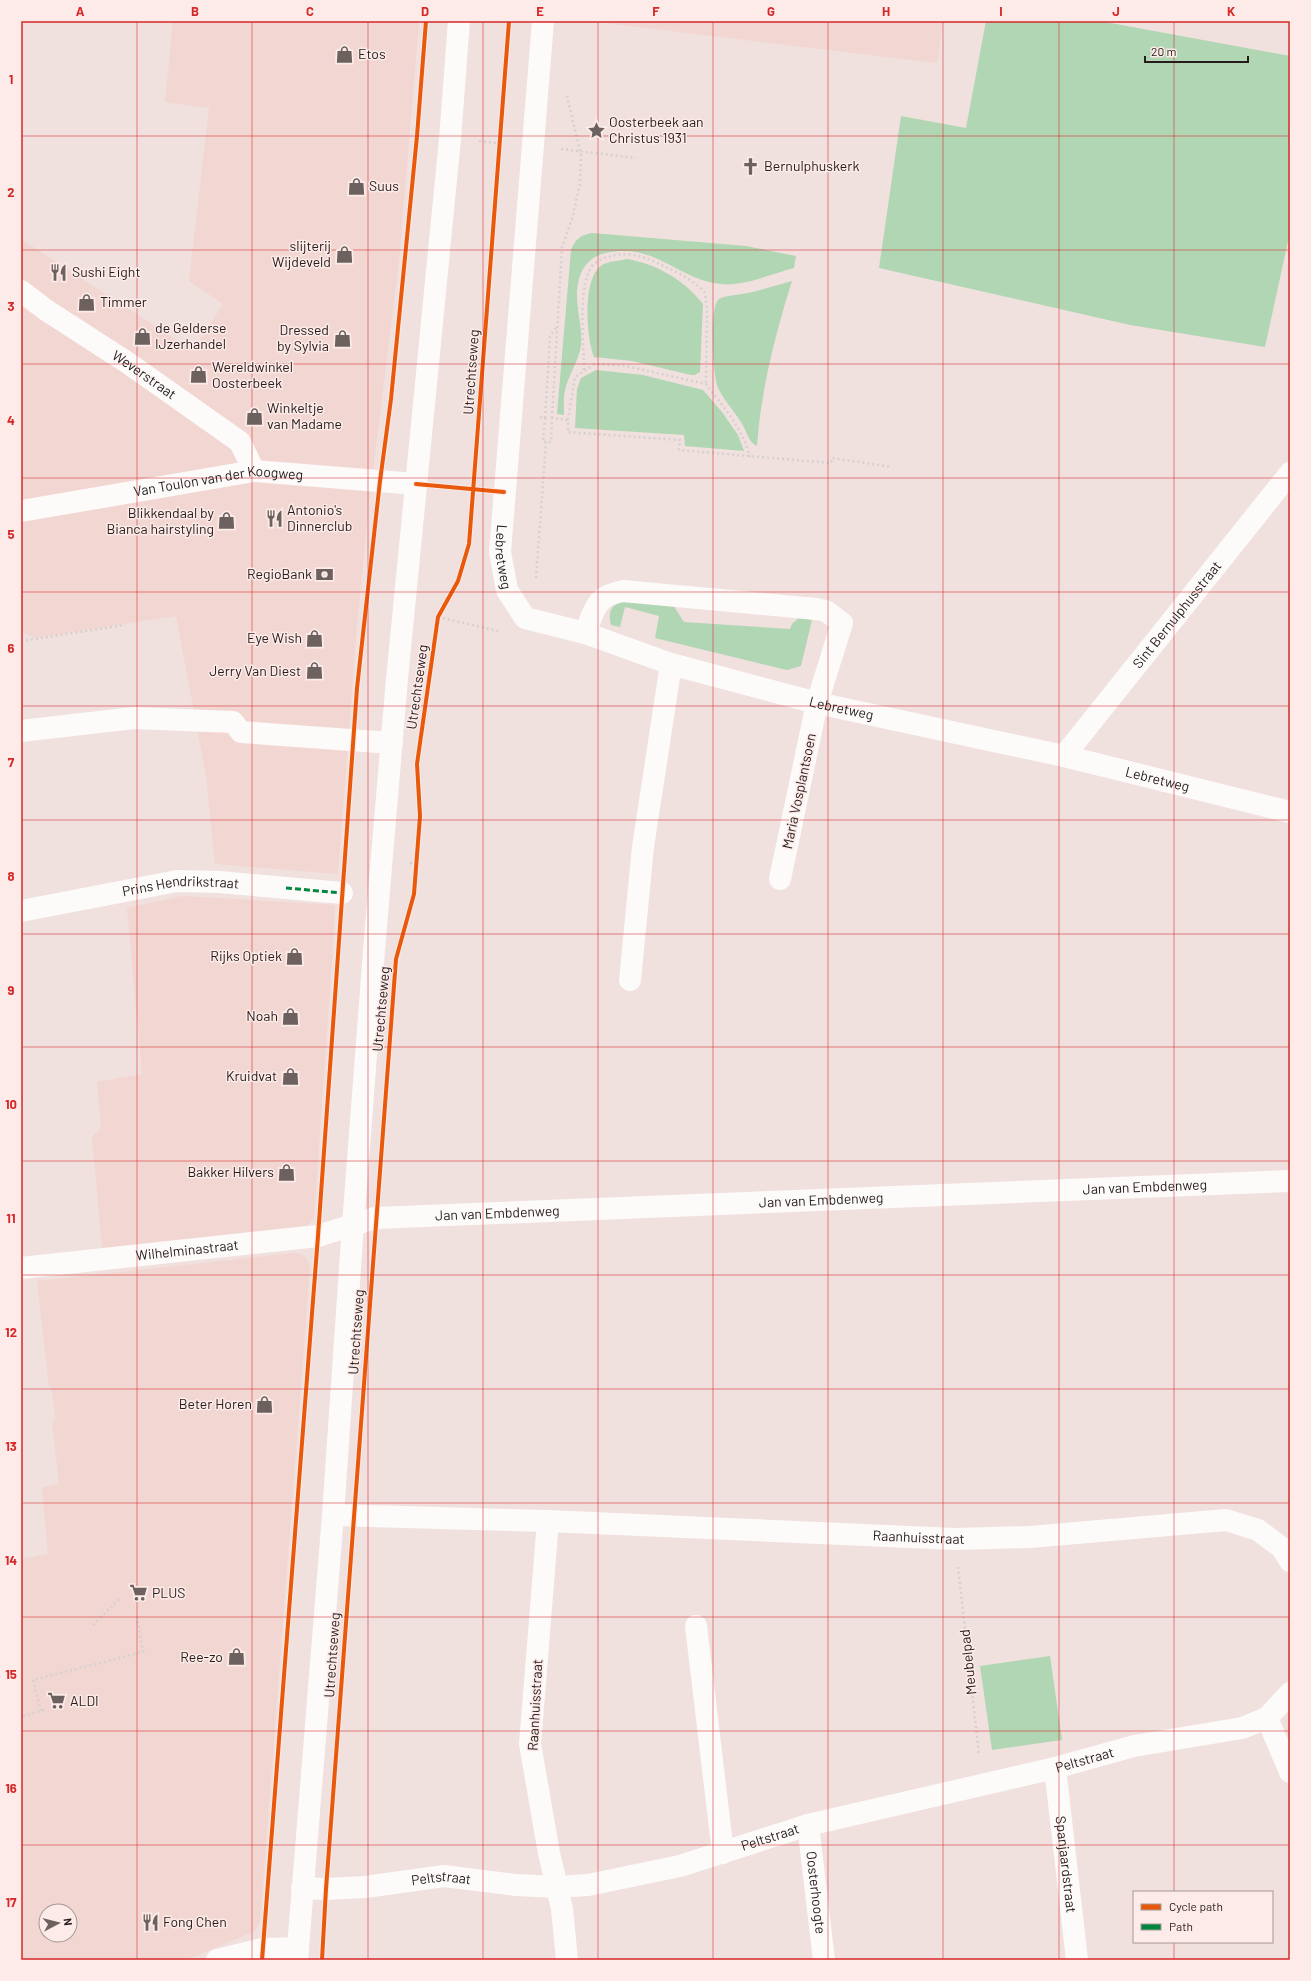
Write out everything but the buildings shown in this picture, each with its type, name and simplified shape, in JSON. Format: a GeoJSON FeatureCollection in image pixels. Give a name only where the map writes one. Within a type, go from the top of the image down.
{"type":"FeatureCollection","features":[{"type":"Feature","properties":{"kind":"street","name":"Utrechtseweg"},"geometry":{"type":"LineString","coordinates":[[297,1954],[333,1515],[353,1225],[392,743],[450,139],[459,21]]}},
{"type":"Feature","properties":{"kind":"street","name":"Lebretweg"},"geometry":{"type":"LineString","coordinates":[[543,21],[500,552],[507,590],[525,618],[585,633],[671,664],[818,703],[1064,756],[1290,812]]}},
{"type":"Feature","properties":{"kind":"street","name":"Weverstraat"},"geometry":{"type":"LineString","coordinates":[[21,291],[46,310],[128,363],[240,442],[254,471]]}},
{"type":"Feature","properties":{"kind":"street","name":"Van Toulon van der Koogweg"},"geometry":{"type":"LineString","coordinates":[[21,511],[254,471],[416,484]]}},
{"type":"Feature","properties":{"kind":"street","name":"Sint Bernulphusstraat"},"geometry":{"type":"LineString","coordinates":[[1064,756],[1290,473]]}},
{"type":"Feature","properties":{"kind":"street","name":"Maria Vosplantsoen"},"geometry":{"type":"LineString","coordinates":[[585,633],[598,603],[608,594],[623,591],[826,611],[842,623],[818,703],[780,879]]}},
{"type":"Feature","properties":{"kind":"street"},"geometry":{"type":"LineString","coordinates":[[630,980],[643,847],[671,664]]}},
{"type":"Feature","properties":{"kind":"street"},"geometry":{"type":"LineString","coordinates":[[21,731],[134,718],[233,722],[241,732],[392,743]]}},
{"type":"Feature","properties":{"kind":"street","name":"Prins Hendrikstraat"},"geometry":{"type":"LineString","coordinates":[[21,911],[177,881],[219,882],[342,893]]}},
{"type":"Feature","properties":{"kind":"street","name":"Jan van Embdenweg"},"geometry":{"type":"LineString","coordinates":[[353,1225],[376,1218],[1290,1181]]}},
{"type":"Feature","properties":{"kind":"street","name":"Wilhelminastraat"},"geometry":{"type":"LineString","coordinates":[[21,1268],[318,1236],[353,1225]]}},
{"type":"Feature","properties":{"kind":"street","name":"Raanhuisstraat"},"geometry":{"type":"LineString","coordinates":[[333,1515],[548,1521],[955,1539],[1030,1537],[1226,1520],[1258,1530],[1286,1554]]}},
{"type":"Feature","properties":{"kind":"street","name":"Raanhuisstraat"},"geometry":{"type":"LineString","coordinates":[[548,1521],[530,1744],[562,1909],[568,1960]]}},
{"type":"Feature","properties":{"kind":"street"},"geometry":{"type":"LineString","coordinates":[[696,1626],[723,1853]]}},
{"type":"Feature","properties":{"kind":"street"},"geometry":{"type":"LineString","coordinates":[[1290,1693],[1267,1718],[1290,1772]]}},
{"type":"Feature","properties":{"kind":"street","name":"Peltstraat"},"geometry":{"type":"LineString","coordinates":[[302,1888],[365,1887],[444,1876],[516,1885],[557,1887],[588,1885],[680,1866],[808,1825],[1054,1768],[1134,1746],[1242,1728],[1267,1718]]}},
{"type":"Feature","properties":{"kind":"street","name":"Spanjaardstraat"},"geometry":{"type":"LineString","coordinates":[[1054,1768],[1077,1960]]}},
{"type":"Feature","properties":{"kind":"street","name":"Oosterhoogte"},"geometry":{"type":"LineString","coordinates":[[808,1825],[824,1960]]}},
{"type":"Feature","properties":{"kind":"street"},"geometry":{"type":"LineString","coordinates":[[218,1960],[262,1949],[297,1954]]}},
{"type":"Feature","properties":{"kind":"path"},"geometry":{"type":"LineString","coordinates":[[546,442],[551,442],[562,247],[572,219],[580,184],[580,152],[567,89]]}},
{"type":"Feature","properties":{"kind":"path"},"geometry":{"type":"LineString","coordinates":[[499,151],[500,136]]}},
{"type":"Feature","properties":{"kind":"path"},"geometry":{"type":"LineString","coordinates":[[564,149],[636,158]]}},
{"type":"Feature","properties":{"kind":"path"},"geometry":{"type":"LineString","coordinates":[[584,370],[583,290],[587,276],[594,263],[604,257],[617,254],[630,254],[657,263],[702,288],[705,294],[708,310],[706,384],[734,422],[745,441],[750,457]]}},
{"type":"Feature","properties":{"kind":"path"},"geometry":{"type":"LineString","coordinates":[[544,418],[550,336],[558,327]]}},
{"type":"Feature","properties":{"kind":"path"},"geometry":{"type":"LineString","coordinates":[[706,384],[626,366],[594,364],[575,376],[572,382],[568,432],[680,440],[679,450],[831,463],[832,458],[892,467]]}},
{"type":"Feature","properties":{"kind":"path"},"geometry":{"type":"LineString","coordinates":[[552,418],[568,420]]}},
{"type":"Feature","properties":{"kind":"path"},"geometry":{"type":"LineString","coordinates":[[438,617],[502,632],[525,618],[536,585],[546,442],[543,442],[544,423]]}},
{"type":"Feature","properties":{"kind":"path"},"geometry":{"type":"LineString","coordinates":[[437,625],[438,617],[441,611]]}},
{"type":"Feature","properties":{"kind":"path"},"geometry":{"type":"LineString","coordinates":[[21,641],[125,625]]}},
{"type":"Feature","properties":{"kind":"path"},"geometry":{"type":"LineString","coordinates":[[416,871],[417,856]]}},
{"type":"Feature","properties":{"kind":"path"},"geometry":{"type":"LineString","coordinates":[[93,1625],[118,1600]]}},
{"type":"Feature","properties":{"kind":"path"},"geometry":{"type":"LineString","coordinates":[[23,1716],[43,1710],[33,1680],[144,1652],[137,1617]]}},
{"type":"Feature","properties":{"kind":"shaded area"},"geometry":{"type":"Polygon","coordinates":[[[173,21],[419,21],[399,260],[369,504],[356,635],[338,874],[215,864],[206,776],[176,616],[35,638],[21,632],[21,239],[193,351],[223,304],[189,281],[209,108],[165,102],[173,21]]]}},
{"type":"Feature","properties":{"kind":"shaded area"},"geometry":{"type":"Polygon","coordinates":[[[588,21],[943,21],[937,63],[588,21]]]}},
{"type":"Feature","properties":{"kind":"shaded area"},"geometry":{"type":"Polygon","coordinates":[[[182,896],[335,905],[314,1218],[309,1224],[304,1226],[102,1248],[92,1137],[101,1128],[97,1082],[142,1074],[127,908],[182,896]]]}},
{"type":"Feature","properties":{"kind":"shaded area"},"geometry":{"type":"Polygon","coordinates":[[[294,1253],[301,1254],[307,1259],[310,1267],[260,1923],[253,1932],[186,1960],[21,1960],[21,1559],[48,1554],[42,1488],[59,1484],[52,1421],[56,1420],[51,1386],[49,1386],[37,1281],[294,1253]]]}},
{"type":"Feature","properties":{"kind":"green space"},"geometry":{"type":"Polygon","coordinates":[[[986,21],[1100,21],[1290,56],[1290,232],[1265,347],[1130,325],[879,268],[901,116],[966,128],[986,21]]]}},
{"type":"Feature","properties":{"kind":"green space"},"geometry":{"type":"Polygon","coordinates":[[[592,233],[746,246],[796,256],[794,268],[749,281],[730,284],[706,281],[692,276],[653,257],[639,253],[623,251],[606,253],[595,257],[588,262],[583,269],[578,282],[577,300],[581,345],[565,391],[564,415],[557,414],[571,250],[574,243],[579,238],[592,233]]]}},
{"type":"Feature","properties":{"kind":"green space"},"geometry":{"type":"Polygon","coordinates":[[[627,259],[638,261],[669,274],[696,295],[703,304],[700,372],[695,375],[691,375],[632,361],[594,357],[591,348],[588,323],[591,282],[596,272],[602,265],[627,259]]]}},
{"type":"Feature","properties":{"kind":"green space"},"geometry":{"type":"Polygon","coordinates":[[[792,281],[765,383],[757,446],[750,439],[717,385],[714,368],[713,341],[713,316],[715,306],[718,300],[724,297],[756,291],[792,281]]]}},
{"type":"Feature","properties":{"kind":"green space"},"geometry":{"type":"Polygon","coordinates":[[[596,370],[643,375],[703,390],[722,412],[738,435],[744,451],[685,446],[684,435],[575,428],[577,389],[581,378],[596,370]]]}},
{"type":"Feature","properties":{"kind":"green space"},"geometry":{"type":"Polygon","coordinates":[[[623,602],[673,605],[684,622],[790,629],[792,624],[800,617],[812,620],[801,666],[787,670],[655,638],[659,616],[625,607],[620,627],[611,625],[611,610],[615,605],[623,602]]]}},
{"type":"Feature","properties":{"kind":"green space"},"geometry":{"type":"Polygon","coordinates":[[[1050,1656],[1062,1740],[992,1750],[980,1666],[1050,1656]]]}},
{"type":"Feature","properties":{"kind":"marked path"},"geometry":{"type":"LineString","coordinates":[[286,888],[342,893]]}},
{"type":"Feature","properties":{"kind":"cycle path"},"geometry":{"type":"LineString","coordinates":[[262,1960],[318,1236],[357,688],[380,481],[391,399],[417,136],[426,21]]}},
{"type":"Feature","properties":{"kind":"cycle path"},"geometry":{"type":"LineString","coordinates":[[322,1960],[326,1889],[396,959],[414,894],[420,816],[417,764],[438,617],[458,581],[469,544],[509,21]]}},
{"type":"Feature","properties":{"kind":"cycle path"},"geometry":{"type":"LineString","coordinates":[[416,484],[504,492]]}},
{"type":"Feature","properties":{"kind":"place","name":"Etos"},"geometry":{"type":"Point","coordinates":[345,54]}},
{"type":"Feature","properties":{"kind":"place","name":"Oosterbeek aan Christus 1931"},"geometry":{"type":"Point","coordinates":[596,130]}},
{"type":"Feature","properties":{"kind":"place","name":"Bernulphuskerk"},"geometry":{"type":"Point","coordinates":[751,166]}},
{"type":"Feature","properties":{"kind":"place","name":"Suus"},"geometry":{"type":"Point","coordinates":[356,186]}},
{"type":"Feature","properties":{"kind":"place","name":"slijterij Wijdeveld"},"geometry":{"type":"Point","coordinates":[344,254]}},
{"type":"Feature","properties":{"kind":"place","name":"Sushi Eight"},"geometry":{"type":"Point","coordinates":[59,272]}},
{"type":"Feature","properties":{"kind":"place","name":"Timmer"},"geometry":{"type":"Point","coordinates":[87,302]}},
{"type":"Feature","properties":{"kind":"place","name":"de Gelderse IJzerhandel"},"geometry":{"type":"Point","coordinates":[142,336]}},
{"type":"Feature","properties":{"kind":"place","name":"Dressed by Sylvia"},"geometry":{"type":"Point","coordinates":[342,338]}},
{"type":"Feature","properties":{"kind":"place","name":"Wereldwinkel Oosterbeek"},"geometry":{"type":"Point","coordinates":[199,375]}},
{"type":"Feature","properties":{"kind":"place","name":"Winkeltje van Madame"},"geometry":{"type":"Point","coordinates":[254,416]}},
{"type":"Feature","properties":{"kind":"place","name":"Antonio's Dinnerclub"},"geometry":{"type":"Point","coordinates":[274,518]}},
{"type":"Feature","properties":{"kind":"place","name":"Blikkendaal by Bianca hairstyling"},"geometry":{"type":"Point","coordinates":[227,521]}},
{"type":"Feature","properties":{"kind":"place","name":"RegioBank"},"geometry":{"type":"Point","coordinates":[325,574]}},
{"type":"Feature","properties":{"kind":"place","name":"Eye Wish"},"geometry":{"type":"Point","coordinates":[315,638]}},
{"type":"Feature","properties":{"kind":"place","name":"Jerry Van Diest"},"geometry":{"type":"Point","coordinates":[314,671]}},
{"type":"Feature","properties":{"kind":"place","name":"Rijks Optiek"},"geometry":{"type":"Point","coordinates":[295,956]}},
{"type":"Feature","properties":{"kind":"place","name":"Noah"},"geometry":{"type":"Point","coordinates":[291,1016]}},
{"type":"Feature","properties":{"kind":"place","name":"Kruidvat"},"geometry":{"type":"Point","coordinates":[290,1076]}},
{"type":"Feature","properties":{"kind":"place","name":"Bakker Hilvers"},"geometry":{"type":"Point","coordinates":[287,1172]}},
{"type":"Feature","properties":{"kind":"place","name":"Beter Horen"},"geometry":{"type":"Point","coordinates":[265,1404]}},
{"type":"Feature","properties":{"kind":"place","name":"PLUS"},"geometry":{"type":"Point","coordinates":[139,1593]}},
{"type":"Feature","properties":{"kind":"place","name":"Ree-zo"},"geometry":{"type":"Point","coordinates":[236,1657]}},
{"type":"Feature","properties":{"kind":"place","name":"ALDI"},"geometry":{"type":"Point","coordinates":[57,1701]}},
{"type":"Feature","properties":{"kind":"place","name":"Fong Chen"},"geometry":{"type":"Point","coordinates":[150,1922]}}]}
